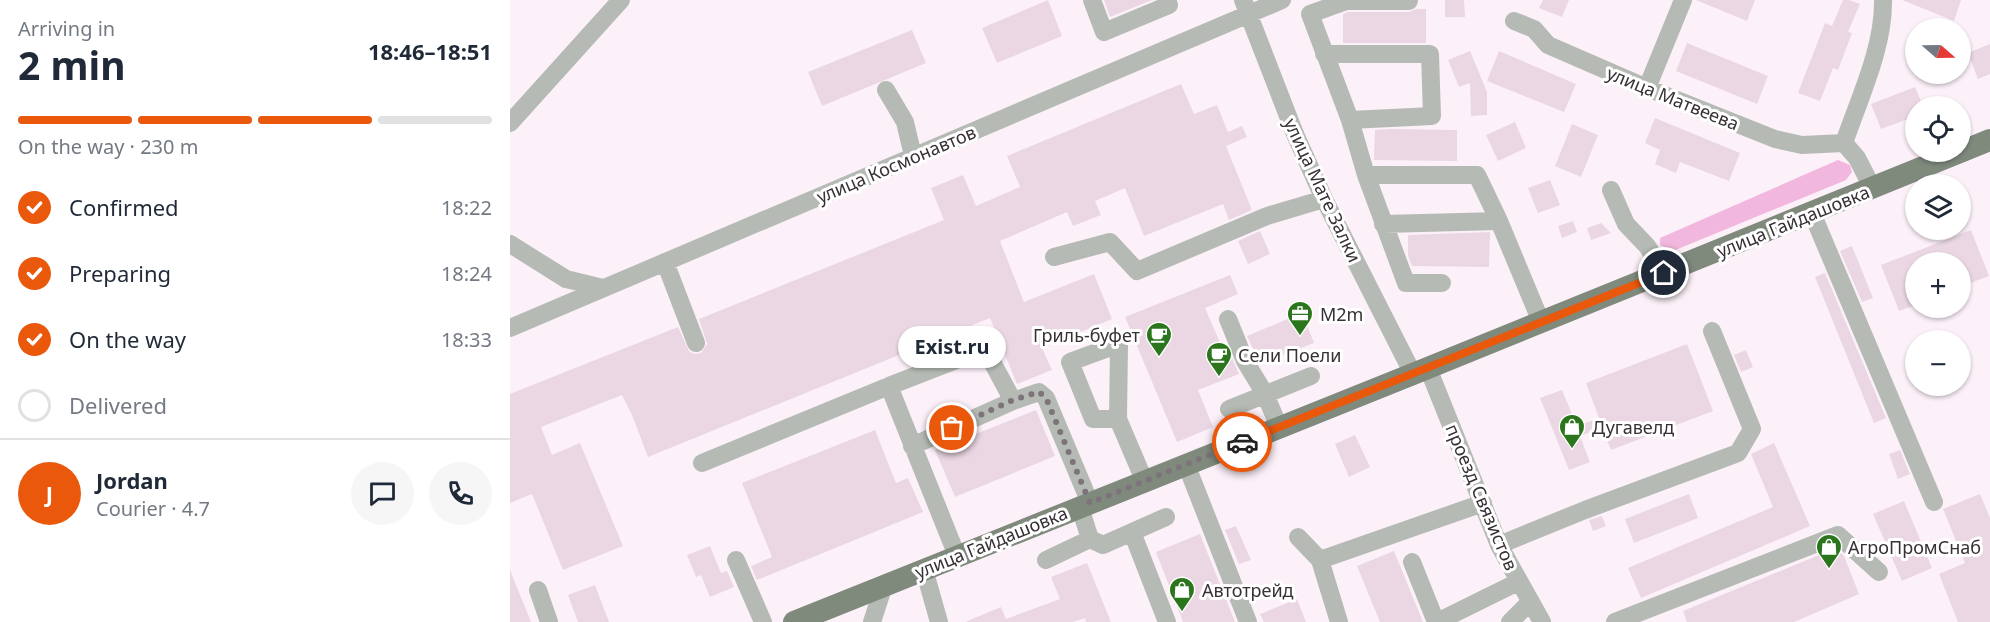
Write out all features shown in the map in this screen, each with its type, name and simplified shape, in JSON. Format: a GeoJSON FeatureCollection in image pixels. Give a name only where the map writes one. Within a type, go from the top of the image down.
{"type":"FeatureCollection","features":[{"type":"Feature","properties":{"kind":"main road","name":"улица Гайдашовка"},"geometry":{"type":"LineString","coordinates":[[794,622],[1990,140]]}},
{"type":"Feature","properties":{"kind":"street"},"geometry":{"type":"LineString","coordinates":[[510,123],[621,0]]}},
{"type":"Feature","properties":{"kind":"street"},"geometry":{"type":"LineString","coordinates":[[1092,0],[1104,32],[1168,5],[1167,0]]}},
{"type":"Feature","properties":{"kind":"street","name":"улица Космонавтов"},"geometry":{"type":"LineString","coordinates":[[510,328],[913,156],[1246,7],[1282,0]]}},
{"type":"Feature","properties":{"kind":"street"},"geometry":{"type":"LineString","coordinates":[[1647,88],[1683,0]]}},
{"type":"Feature","properties":{"kind":"street"},"geometry":{"type":"LineString","coordinates":[[1873,189],[1857,158],[1844,143],[1878,43],[1883,0]]}},
{"type":"Feature","properties":{"kind":"street"},"geometry":{"type":"LineString","coordinates":[[1410,1],[1347,1],[1310,14],[1350,120],[1366,175],[1406,283],[1442,283]]}},
{"type":"Feature","properties":{"kind":"street","name":"улица Мате Залки"},"geometry":{"type":"LineString","coordinates":[[1246,7],[1295,134],[1324,199],[1421,371]]}},
{"type":"Feature","properties":{"kind":"street","name":"улица Матвеева"},"geometry":{"type":"LineString","coordinates":[[1514,21],[1534,29],[1548,45],[1647,88],[1775,139],[1802,145],[1844,143]]}},
{"type":"Feature","properties":{"kind":"street"},"geometry":{"type":"LineString","coordinates":[[1324,54],[1430,54],[1432,116],[1350,120]]}},
{"type":"Feature","properties":{"kind":"street"},"geometry":{"type":"LineString","coordinates":[[886,90],[905,122],[913,156]]}},
{"type":"Feature","properties":{"kind":"street"},"geometry":{"type":"LineString","coordinates":[[1366,175],[1477,175],[1541,322]]}},
{"type":"Feature","properties":{"kind":"street"},"geometry":{"type":"LineString","coordinates":[[1611,190],[1626,224],[1647,246],[1664,273]]}},
{"type":"Feature","properties":{"kind":"street"},"geometry":{"type":"LineString","coordinates":[[1054,257],[1110,242],[1137,271],[1267,216],[1324,199]]}},
{"type":"Feature","properties":{"kind":"street"},"geometry":{"type":"LineString","coordinates":[[1812,213],[1934,502]]}},
{"type":"Feature","properties":{"kind":"street"},"geometry":{"type":"LineString","coordinates":[[1383,224],[1499,222]]}},
{"type":"Feature","properties":{"kind":"street"},"geometry":{"type":"LineString","coordinates":[[510,244],[566,279],[603,288]]}},
{"type":"Feature","properties":{"kind":"street"},"geometry":{"type":"LineString","coordinates":[[665,262],[696,343]]}},
{"type":"Feature","properties":{"kind":"street"},"geometry":{"type":"LineString","coordinates":[[1228,319],[1245,361],[1265,394],[1279,427]]}},
{"type":"Feature","properties":{"kind":"street"},"geometry":{"type":"LineString","coordinates":[[1499,545],[1738,453],[1752,429],[1712,331]]}},
{"type":"Feature","properties":{"kind":"street"},"geometry":{"type":"LineString","coordinates":[[983,345],[1013,400]]}},
{"type":"Feature","properties":{"kind":"street"},"geometry":{"type":"LineString","coordinates":[[702,463],[956,360]]}},
{"type":"Feature","properties":{"kind":"street","name":"проезд Связистов"},"geometry":{"type":"LineString","coordinates":[[1421,371],[1483,503],[1499,545],[1542,622]]}},
{"type":"Feature","properties":{"kind":"street"},"geometry":{"type":"LineString","coordinates":[[1228,409],[1311,376]]}},
{"type":"Feature","properties":{"kind":"street"},"geometry":{"type":"LineString","coordinates":[[889,386],[957,556]]}},
{"type":"Feature","properties":{"kind":"street"},"geometry":{"type":"LineString","coordinates":[[912,446],[1013,400],[1039,392],[1046,398],[1085,505],[1090,539]]}},
{"type":"Feature","properties":{"kind":"street"},"geometry":{"type":"LineString","coordinates":[[1118,419],[1144,480]]}},
{"type":"Feature","properties":{"kind":"street"},"geometry":{"type":"LineString","coordinates":[[1186,464],[1248,622]]}},
{"type":"Feature","properties":{"kind":"street"},"geometry":{"type":"LineString","coordinates":[[1320,560],[1483,503]]}},
{"type":"Feature","properties":{"kind":"street"},"geometry":{"type":"LineString","coordinates":[[1090,539],[1103,545],[1166,517]]}},
{"type":"Feature","properties":{"kind":"street"},"geometry":{"type":"LineString","coordinates":[[1132,532],[1167,622]]}},
{"type":"Feature","properties":{"kind":"street"},"geometry":{"type":"LineString","coordinates":[[1615,622],[1838,535],[1879,572]]}},
{"type":"Feature","properties":{"kind":"street"},"geometry":{"type":"LineString","coordinates":[[1298,537],[1320,560],[1339,622]]}},
{"type":"Feature","properties":{"kind":"street"},"geometry":{"type":"LineString","coordinates":[[1046,560],[1090,539]]}},
{"type":"Feature","properties":{"kind":"street"},"geometry":{"type":"LineString","coordinates":[[736,560],[763,622]]}},
{"type":"Feature","properties":{"kind":"street"},"geometry":{"type":"LineString","coordinates":[[1412,562],[1437,622],[1518,582]]}},
{"type":"Feature","properties":{"kind":"street"},"geometry":{"type":"LineString","coordinates":[[924,569],[939,622]]}},
{"type":"Feature","properties":{"kind":"street"},"geometry":{"type":"LineString","coordinates":[[872,622],[884,585]]}},
{"type":"Feature","properties":{"kind":"street"},"geometry":{"type":"LineString","coordinates":[[538,590],[549,622]]}},
{"type":"Feature","properties":{"kind":"street"},"geometry":{"type":"LineString","coordinates":[[1510,622],[1530,602]]}},
{"type":"Feature","properties":{"kind":"shaded area"},"geometry":{"type":"Polygon","coordinates":[[[1838,160],[1850,165],[1852,172],[1846,180],[1673,251],[1660,245],[1660,238],[1838,160]]]}},
{"type":"Feature","properties":{"kind":"building"},"geometry":{"type":"Polygon","coordinates":[[[1048,0],[1062,36],[997,63],[982,28],[1048,0]]]}},
{"type":"Feature","properties":{"kind":"building"},"geometry":{"type":"Polygon","coordinates":[[[1104,0],[1152,0],[1110,17],[1104,0]]]}},
{"type":"Feature","properties":{"kind":"building"},"geometry":{"type":"Polygon","coordinates":[[[1445,0],[1464,0],[1465,17],[1445,17],[1445,0]]]}},
{"type":"Feature","properties":{"kind":"building"},"geometry":{"type":"Polygon","coordinates":[[[1543,0],[1569,0],[1562,17],[1539,8],[1543,0]]]}},
{"type":"Feature","properties":{"kind":"building"},"geometry":{"type":"Polygon","coordinates":[[[1696,0],[1755,0],[1747,21],[1696,0]]]}},
{"type":"Feature","properties":{"kind":"building"},"geometry":{"type":"Polygon","coordinates":[[[1843,0],[1860,4],[1848,32],[1852,33],[1838,70],[1833,68],[1820,101],[1798,93],[1825,23],[1832,26],[1843,0]]]}},
{"type":"Feature","properties":{"kind":"building"},"geometry":{"type":"Polygon","coordinates":[[[1902,0],[1961,0],[1955,18],[1947,18],[1902,0]]]}},
{"type":"Feature","properties":{"kind":"building"},"geometry":{"type":"Polygon","coordinates":[[[1426,9],[1426,43],[1343,43],[1343,14],[1348,12],[1409,12],[1426,9]]]}},
{"type":"Feature","properties":{"kind":"building"},"geometry":{"type":"Polygon","coordinates":[[[912,30],[926,63],[822,106],[808,72],[912,30]]]}},
{"type":"Feature","properties":{"kind":"building"},"geometry":{"type":"Polygon","coordinates":[[[1687,43],[1768,76],[1757,104],[1676,71],[1687,43]]]}},
{"type":"Feature","properties":{"kind":"building"},"geometry":{"type":"Polygon","coordinates":[[[1990,44],[1990,74],[1978,79],[1971,61],[1971,52],[1990,44]]]}},
{"type":"Feature","properties":{"kind":"building"},"geometry":{"type":"Polygon","coordinates":[[[1470,51],[1487,92],[1487,115],[1471,116],[1470,83],[1459,87],[1448,60],[1470,51]]]}},
{"type":"Feature","properties":{"kind":"building"},"geometry":{"type":"Polygon","coordinates":[[[1499,51],[1576,84],[1564,112],[1487,81],[1499,51]]]}},
{"type":"Feature","properties":{"kind":"building"},"geometry":{"type":"Polygon","coordinates":[[[1181,84],[1194,114],[1217,105],[1228,132],[1242,126],[1247,137],[1226,146],[1252,210],[1229,220],[1223,204],[1144,236],[1125,188],[1095,201],[1101,215],[1073,226],[1067,212],[1000,241],[1024,302],[1094,274],[1112,319],[1042,348],[1052,370],[1017,384],[990,318],[648,457],[622,395],[541,427],[552,455],[580,443],[623,546],[563,570],[532,494],[510,503],[510,394],[678,327],[689,351],[694,354],[701,353],[707,344],[699,319],[944,220],[931,188],[963,175],[976,206],[1020,187],[1007,156],[1181,84]]]}},
{"type":"Feature","properties":{"kind":"building"},"geometry":{"type":"Polygon","coordinates":[[[1915,87],[1919,96],[1905,96],[1905,120],[1881,129],[1871,104],[1915,87]]]}},
{"type":"Feature","properties":{"kind":"building"},"geometry":{"type":"Polygon","coordinates":[[[1655,118],[1740,153],[1729,181],[1680,162],[1676,173],[1655,164],[1660,150],[1645,143],[1655,118]]]}},
{"type":"Feature","properties":{"kind":"building"},"geometry":{"type":"Polygon","coordinates":[[[1515,122],[1526,148],[1498,161],[1486,135],[1515,122]]]}},
{"type":"Feature","properties":{"kind":"building"},"geometry":{"type":"Polygon","coordinates":[[[1572,124],[1598,135],[1581,177],[1555,166],[1572,124]]]}},
{"type":"Feature","properties":{"kind":"building"},"geometry":{"type":"Polygon","coordinates":[[[1375,130],[1457,130],[1457,161],[1374,160],[1375,130]]]}},
{"type":"Feature","properties":{"kind":"building"},"geometry":{"type":"Polygon","coordinates":[[[1550,180],[1560,205],[1538,213],[1528,188],[1550,180]]]}},
{"type":"Feature","properties":{"kind":"building"},"geometry":{"type":"Polygon","coordinates":[[[1573,221],[1577,232],[1562,238],[1558,226],[1573,221]]]}},
{"type":"Feature","properties":{"kind":"building"},"geometry":{"type":"Polygon","coordinates":[[[1601,223],[1611,233],[1591,240],[1587,228],[1601,223]]]}},
{"type":"Feature","properties":{"kind":"building"},"geometry":{"type":"Polygon","coordinates":[[[1971,230],[1989,276],[1971,283],[1971,252],[1914,252],[1945,240],[1971,240],[1971,230]]]}},
{"type":"Feature","properties":{"kind":"building"},"geometry":{"type":"Polygon","coordinates":[[[1260,231],[1270,254],[1248,264],[1238,241],[1260,231]]]}},
{"type":"Feature","properties":{"kind":"building"},"geometry":{"type":"Polygon","coordinates":[[[1490,232],[1489,267],[1412,266],[1408,256],[1408,235],[1490,232]]]}},
{"type":"Feature","properties":{"kind":"building"},"geometry":{"type":"Polygon","coordinates":[[[1852,246],[1873,298],[1862,302],[1840,251],[1852,246]]]}},
{"type":"Feature","properties":{"kind":"building"},"geometry":{"type":"Polygon","coordinates":[[[1905,256],[1905,309],[1899,311],[1881,265],[1905,256]]]}},
{"type":"Feature","properties":{"kind":"building"},"geometry":{"type":"Polygon","coordinates":[[[1825,273],[1886,418],[1874,423],[1815,277],[1825,273]]]}},
{"type":"Feature","properties":{"kind":"building"},"geometry":{"type":"Polygon","coordinates":[[[1230,275],[1238,294],[1205,308],[1221,345],[1226,344],[1239,374],[1198,390],[1213,427],[1177,442],[1125,317],[1230,275]]]}},
{"type":"Feature","properties":{"kind":"building"},"geometry":{"type":"Polygon","coordinates":[[[1302,313],[1314,343],[1260,364],[1247,336],[1302,313]]]}},
{"type":"Feature","properties":{"kind":"building"},"geometry":{"type":"Polygon","coordinates":[[[1687,344],[1713,411],[1611,450],[1602,428],[1580,436],[1590,462],[1569,470],[1540,398],[1562,390],[1577,426],[1599,418],[1586,383],[1687,344]]]}},
{"type":"Feature","properties":{"kind":"building"},"geometry":{"type":"Polygon","coordinates":[[[1746,350],[1753,367],[1741,372],[1734,355],[1746,350]]]}},
{"type":"Feature","properties":{"kind":"building"},"geometry":{"type":"Polygon","coordinates":[[[1036,410],[1055,456],[955,497],[935,450],[1036,410]]]}},
{"type":"Feature","properties":{"kind":"building"},"geometry":{"type":"Polygon","coordinates":[[[875,430],[896,483],[908,478],[923,512],[757,580],[751,566],[772,557],[742,483],[875,430]]]}},
{"type":"Feature","properties":{"kind":"building"},"geometry":{"type":"Polygon","coordinates":[[[1355,435],[1370,467],[1349,477],[1335,444],[1355,435]]]}},
{"type":"Feature","properties":{"kind":"building"},"geometry":{"type":"Polygon","coordinates":[[[1774,443],[1810,526],[1641,598],[1628,568],[1773,507],[1751,454],[1774,443]]]}},
{"type":"Feature","properties":{"kind":"building"},"geometry":{"type":"Polygon","coordinates":[[[1900,450],[1910,474],[1898,479],[1889,454],[1900,450]]]}},
{"type":"Feature","properties":{"kind":"building"},"geometry":{"type":"Polygon","coordinates":[[[1689,494],[1698,518],[1634,543],[1625,519],[1689,494]]]}},
{"type":"Feature","properties":{"kind":"building"},"geometry":{"type":"Polygon","coordinates":[[[1980,494],[1990,518],[1990,622],[1958,622],[1939,574],[1965,563],[1943,509],[1980,494]]]}},
{"type":"Feature","properties":{"kind":"building"},"geometry":{"type":"Polygon","coordinates":[[[1904,501],[1932,568],[1902,581],[1873,514],[1904,501]]]}},
{"type":"Feature","properties":{"kind":"building"},"geometry":{"type":"Polygon","coordinates":[[[1602,516],[1606,526],[1593,531],[1589,520],[1602,516]]]}},
{"type":"Feature","properties":{"kind":"building"},"geometry":{"type":"Polygon","coordinates":[[[1236,526],[1251,560],[1239,564],[1225,530],[1236,526]]]}},
{"type":"Feature","properties":{"kind":"building"},"geometry":{"type":"Polygon","coordinates":[[[1200,534],[1235,622],[1183,622],[1156,552],[1200,534]]]}},
{"type":"Feature","properties":{"kind":"building"},"geometry":{"type":"Polygon","coordinates":[[[710,546],[721,573],[727,571],[734,587],[710,597],[701,575],[696,577],[687,555],[710,546]]]}},
{"type":"Feature","properties":{"kind":"building"},"geometry":{"type":"Polygon","coordinates":[[[1836,548],[1844,556],[1859,594],[1794,622],[1687,622],[1683,611],[1836,548]]]}},
{"type":"Feature","properties":{"kind":"building"},"geometry":{"type":"Polygon","coordinates":[[[1394,551],[1423,622],[1380,622],[1357,566],[1394,551]]]}},
{"type":"Feature","properties":{"kind":"building"},"geometry":{"type":"Polygon","coordinates":[[[1087,563],[1111,622],[1086,622],[1085,618],[1073,622],[965,622],[1001,607],[1006,619],[1060,599],[1051,577],[1087,563]]]}},
{"type":"Feature","properties":{"kind":"building"},"geometry":{"type":"Polygon","coordinates":[[[510,570],[531,622],[510,622],[510,570]]]}},
{"type":"Feature","properties":{"kind":"building"},"geometry":{"type":"Polygon","coordinates":[[[595,585],[609,622],[578,622],[568,595],[595,585]]]}},
{"type":"Feature","properties":{"kind":"building"},"geometry":{"type":"Polygon","coordinates":[[[1297,599],[1306,622],[1264,622],[1260,614],[1297,599]]]}},
{"type":"Feature","properties":{"kind":"way so far"},"geometry":{"type":"LineString","coordinates":[[952,428],[1013,400],[1039,392],[1046,398],[1090,503],[1242,442]]}},
{"type":"Feature","properties":{"kind":"place","name":"М2m"},"geometry":{"type":"Point","coordinates":[1300,337]}},
{"type":"Feature","properties":{"kind":"place","name":"Гриль-буфет"},"geometry":{"type":"Point","coordinates":[1159,358]}},
{"type":"Feature","properties":{"kind":"place","name":"Сели Поели"},"geometry":{"type":"Point","coordinates":[1219,378]}},
{"type":"Feature","properties":{"kind":"place","name":"Exist.ru"},"geometry":{"type":"Point","coordinates":[952,428]}},
{"type":"Feature","properties":{"kind":"place","name":"Дугавелд"},"geometry":{"type":"Point","coordinates":[1572,450]}},
{"type":"Feature","properties":{"kind":"place","name":"АгроПромСнаб"},"geometry":{"type":"Point","coordinates":[1829,570]}},
{"type":"Feature","properties":{"kind":"place","name":"Автотрейд"},"geometry":{"type":"Point","coordinates":[1182,613]}},
{"type":"Feature","properties":{"kind":"route"},"geometry":{"type":"LineString","coordinates":[[1242,442],[1664,273]]}}]}
